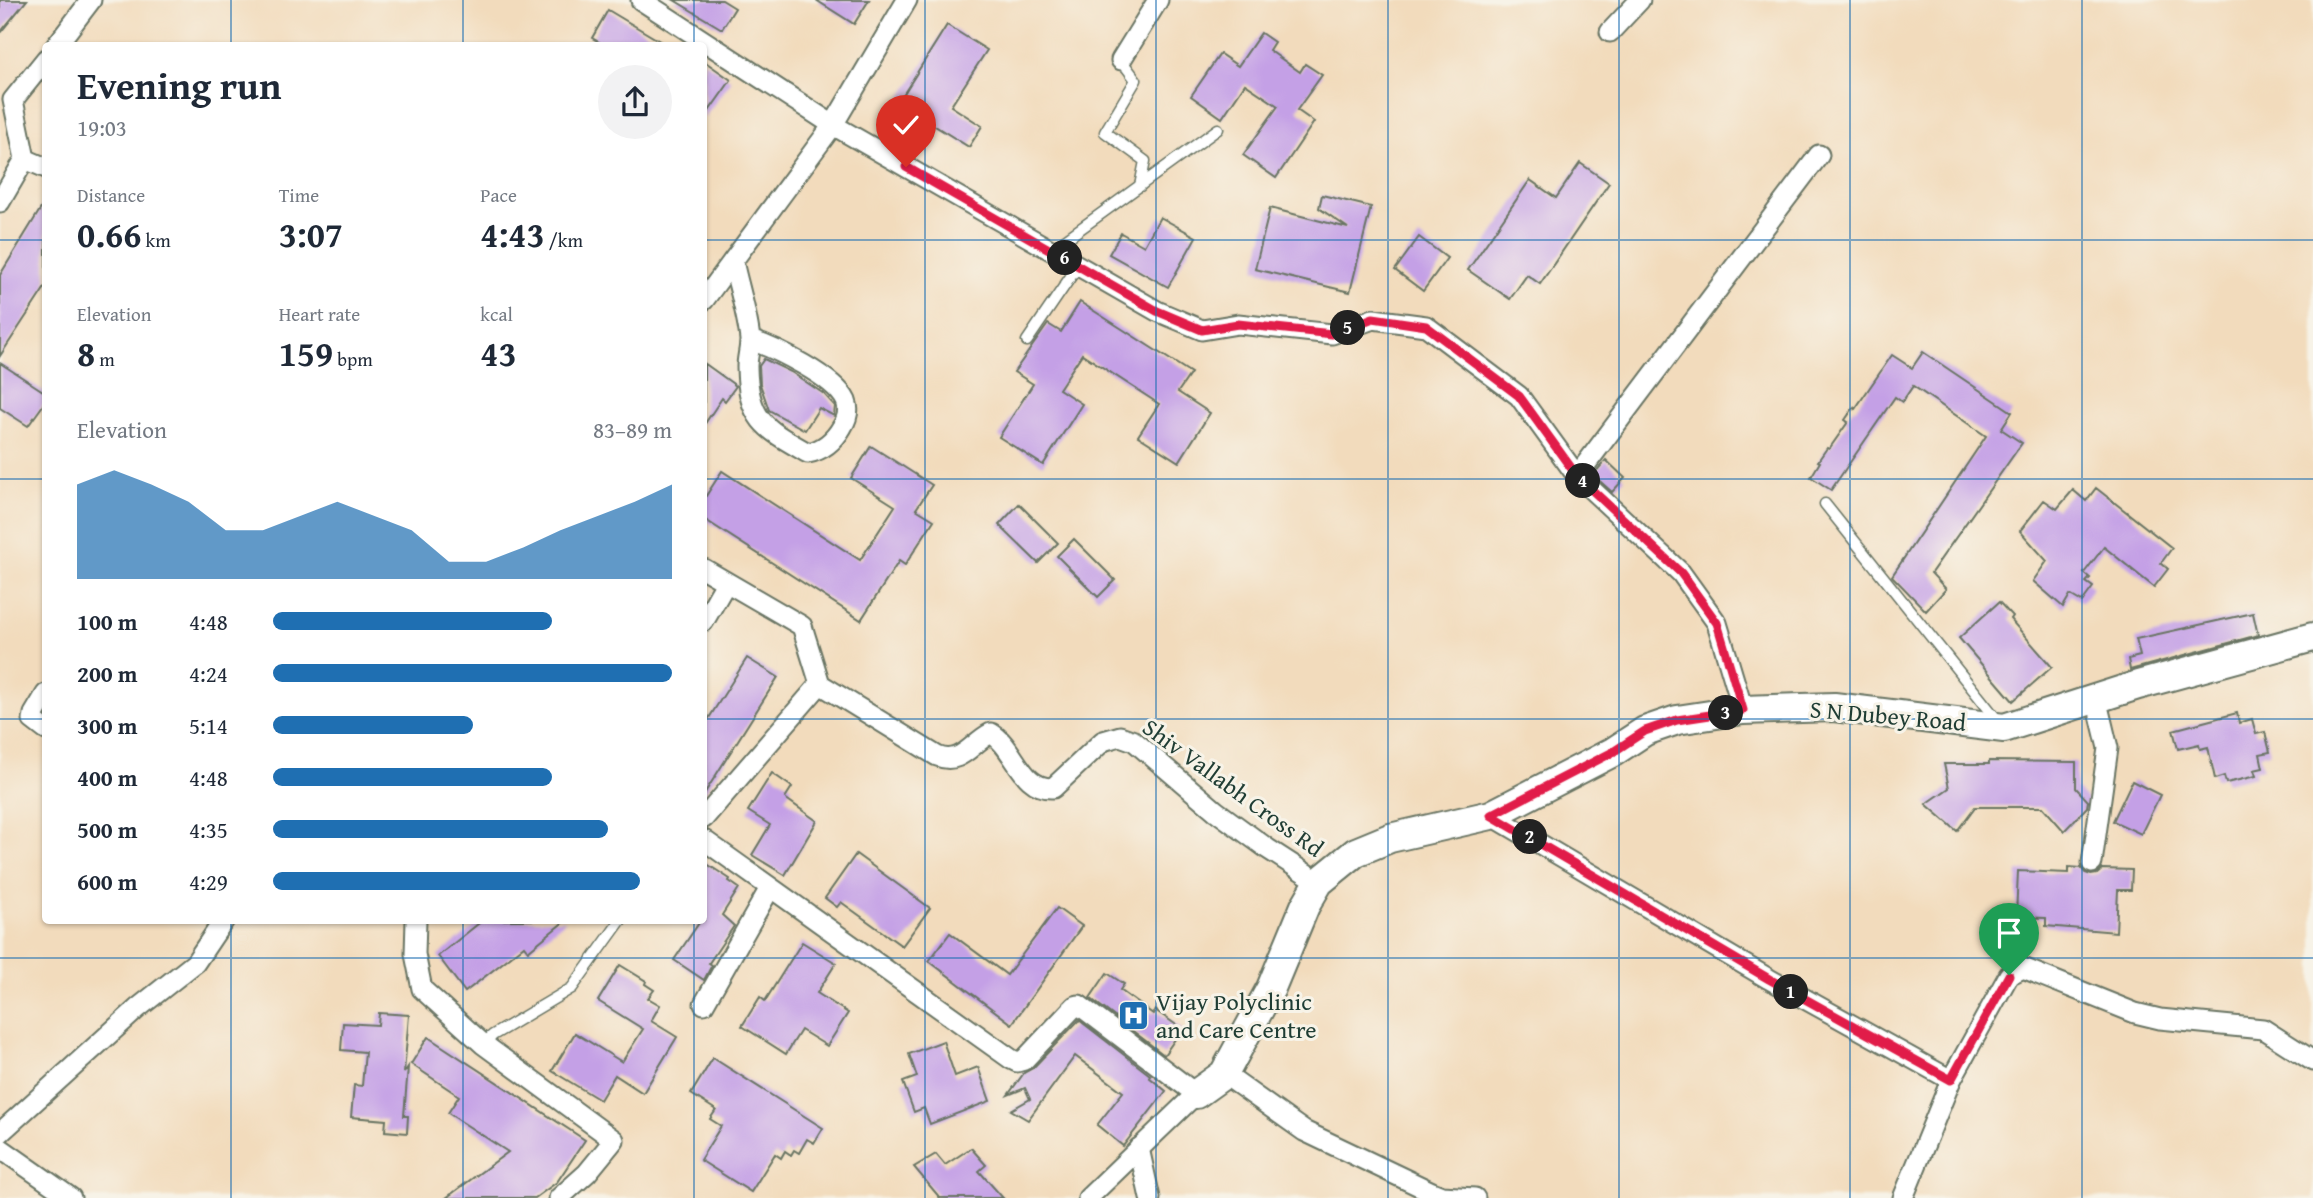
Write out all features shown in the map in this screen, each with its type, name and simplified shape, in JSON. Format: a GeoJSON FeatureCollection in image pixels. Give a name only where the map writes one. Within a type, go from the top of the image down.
{"type":"FeatureCollection","features":[{"type":"Feature","properties":{"kind":"street"},"geometry":{"type":"LineString","coordinates":[[59,42],[91,0]]}},
{"type":"Feature","properties":{"kind":"street"},"geometry":{"type":"LineString","coordinates":[[641,0],[706,42]]}},
{"type":"Feature","properties":{"kind":"street"},"geometry":{"type":"LineString","coordinates":[[707,296],[834,125],[907,0]]}},
{"type":"Feature","properties":{"kind":"street"},"geometry":{"type":"LineString","coordinates":[[1121,60],[1158,0]]}},
{"type":"Feature","properties":{"kind":"street"},"geometry":{"type":"LineString","coordinates":[[1610,32],[1640,0]]}},
{"type":"Feature","properties":{"kind":"street"},"geometry":{"type":"LineString","coordinates":[[707,43],[834,125],[1157,311],[1202,330],[1238,324],[1332,334],[1373,318],[1426,326],[1519,396],[1577,476],[1681,573],[1717,623],[1743,710]]}},
{"type":"Feature","properties":{"kind":"street"},"geometry":{"type":"LineString","coordinates":[[0,202],[13,167],[7,94],[42,63]]}},
{"type":"Feature","properties":{"kind":"street"},"geometry":{"type":"LineString","coordinates":[[1577,476],[1819,155]]}},
{"type":"Feature","properties":{"kind":"street"},"geometry":{"type":"LineString","coordinates":[[13,167],[42,168]]}},
{"type":"Feature","properties":{"kind":"street"},"geometry":{"type":"LineString","coordinates":[[733,261],[750,340],[747,368],[752,401],[759,420],[781,438],[808,453],[827,446],[846,419],[849,410],[846,400],[818,375],[793,358],[770,346],[750,340]]}},
{"type":"Feature","properties":{"kind":"street"},"geometry":{"type":"LineString","coordinates":[[707,571],[802,626],[820,684],[707,815]]}},
{"type":"Feature","properties":{"kind":"street"},"geometry":{"type":"LineString","coordinates":[[707,616],[726,583]]}},
{"type":"Feature","properties":{"kind":"street","name":"S N Dubey Road"},"geometry":{"type":"LineString","coordinates":[[1196,1094],[1224,1074],[1271,988],[1305,906],[1319,882],[1356,852],[1390,838],[1491,815],[1613,752],[1645,731],[1677,720],[1743,710],[1834,707],[2004,728],[2138,685],[2313,637]]}},
{"type":"Feature","properties":{"kind":"street","name":"Shiv Vallabh Cross Rd"},"geometry":{"type":"LineString","coordinates":[[820,684],[947,760],[955,759],[991,733],[1000,738],[1032,783],[1044,788],[1053,788],[1103,741],[1120,736],[1134,741],[1216,811],[1319,882]]}},
{"type":"Feature","properties":{"kind":"street"},"geometry":{"type":"LineString","coordinates":[[2092,863],[2108,748],[2096,698]]}},
{"type":"Feature","properties":{"kind":"street"},"geometry":{"type":"LineString","coordinates":[[42,701],[33,720],[42,727]]}},
{"type":"Feature","properties":{"kind":"street"},"geometry":{"type":"LineString","coordinates":[[1491,815],[1769,979],[1951,1080]]}},
{"type":"Feature","properties":{"kind":"street"},"geometry":{"type":"LineString","coordinates":[[707,842],[1011,1059],[1017,1062],[1024,1060],[1075,1006],[1079,1005],[1196,1094],[1088,1198]]}},
{"type":"Feature","properties":{"kind":"street"},"geometry":{"type":"LineString","coordinates":[[704,1004],[770,888]]}},
{"type":"Feature","properties":{"kind":"street"},"geometry":{"type":"LineString","coordinates":[[0,1133],[138,1008],[195,963],[221,924]]}},
{"type":"Feature","properties":{"kind":"street"},"geometry":{"type":"LineString","coordinates":[[416,924],[415,954],[422,989],[483,1044],[614,1140],[587,1172],[559,1198]]}},
{"type":"Feature","properties":{"kind":"street"},"geometry":{"type":"LineString","coordinates":[[1903,1198],[1951,1080],[2009,975],[2023,968],[2135,1013],[2160,1019],[2263,1028],[2313,1061]]}},
{"type":"Feature","properties":{"kind":"street"},"geometry":{"type":"LineString","coordinates":[[1224,1074],[1304,1131],[1442,1196],[1475,1198]]}},
{"type":"Feature","properties":{"kind":"street"},"geometry":{"type":"LineString","coordinates":[[0,1148],[71,1198]]}},
{"type":"Feature","properties":{"kind":"street"},"geometry":{"type":"LineString","coordinates":[[1139,1148],[1150,1198]]}},
{"type":"Feature","properties":{"kind":"lane"},"geometry":{"type":"LineString","coordinates":[[1121,60],[1136,80],[1105,132],[1145,162],[1140,186]]}},
{"type":"Feature","properties":{"kind":"lane"},"geometry":{"type":"LineString","coordinates":[[1051,250],[1218,129]]}},
{"type":"Feature","properties":{"kind":"lane"},"geometry":{"type":"LineString","coordinates":[[1027,341],[1078,265]]}},
{"type":"Feature","properties":{"kind":"lane"},"geometry":{"type":"LineString","coordinates":[[1825,504],[2004,728]]}},
{"type":"Feature","properties":{"kind":"lane"},"geometry":{"type":"LineString","coordinates":[[483,1044],[493,1035],[572,988],[618,924]]}},
{"type":"Feature","properties":{"kind":"building"},"geometry":{"type":"Polygon","coordinates":[[[0,0],[27,0],[0,33],[0,0]]]}},
{"type":"Feature","properties":{"kind":"building"},"geometry":{"type":"Polygon","coordinates":[[[674,0],[722,0],[735,8],[722,29],[674,0]]]}},
{"type":"Feature","properties":{"kind":"building"},"geometry":{"type":"Polygon","coordinates":[[[816,0],[869,0],[854,24],[816,0]]]}},
{"type":"Feature","properties":{"kind":"building"},"geometry":{"type":"Polygon","coordinates":[[[608,10],[661,42],[599,42],[592,38],[608,10]]]}},
{"type":"Feature","properties":{"kind":"building"},"geometry":{"type":"Polygon","coordinates":[[[947,25],[987,50],[951,106],[982,126],[969,147],[898,103],[947,25]]]}},
{"type":"Feature","properties":{"kind":"building"},"geometry":{"type":"Polygon","coordinates":[[[1261,33],[1274,42],[1269,50],[1300,72],[1305,64],[1322,75],[1297,110],[1314,122],[1276,178],[1243,155],[1278,106],[1245,84],[1222,118],[1191,96],[1220,54],[1238,66],[1261,33]]]}},
{"type":"Feature","properties":{"kind":"building"},"geometry":{"type":"Polygon","coordinates":[[[707,63],[731,80],[707,114],[707,63]]]}},
{"type":"Feature","properties":{"kind":"building"},"geometry":{"type":"Polygon","coordinates":[[[1580,163],[1609,183],[1540,284],[1527,275],[1510,299],[1468,270],[1530,180],[1556,198],[1580,163]]]}},
{"type":"Feature","properties":{"kind":"building"},"geometry":{"type":"Polygon","coordinates":[[[1322,195],[1371,207],[1350,292],[1255,269],[1270,208],[1348,228],[1319,208],[1322,195]]]}},
{"type":"Feature","properties":{"kind":"building"},"geometry":{"type":"Polygon","coordinates":[[[42,207],[42,292],[0,356],[0,275],[42,207]]]}},
{"type":"Feature","properties":{"kind":"building"},"geometry":{"type":"Polygon","coordinates":[[[1160,217],[1196,237],[1168,287],[1109,254],[1121,233],[1144,246],[1160,217]]]}},
{"type":"Feature","properties":{"kind":"building"},"geometry":{"type":"Polygon","coordinates":[[[1419,237],[1447,258],[1423,291],[1395,270],[1419,237]]]}},
{"type":"Feature","properties":{"kind":"building"},"geometry":{"type":"Polygon","coordinates":[[[1080,302],[1191,373],[1178,392],[1210,413],[1179,462],[1138,436],[1159,404],[1082,354],[1059,389],[1082,404],[1043,465],[999,437],[1033,384],[1014,372],[1048,324],[1061,332],[1080,302]]]}},
{"type":"Feature","properties":{"kind":"building"},"geometry":{"type":"Polygon","coordinates":[[[1923,352],[2012,412],[2001,429],[2022,443],[1931,573],[1946,589],[1926,611],[1892,576],[1986,436],[1913,386],[1902,402],[1895,397],[1831,490],[1811,477],[1820,462],[1818,461],[1848,422],[1845,420],[1892,355],[1912,368],[1923,352]]]}},
{"type":"Feature","properties":{"kind":"building"},"geometry":{"type":"Polygon","coordinates":[[[764,359],[791,372],[824,394],[835,406],[834,416],[819,408],[805,430],[769,410],[760,384],[759,366],[764,359]]]}},
{"type":"Feature","properties":{"kind":"building"},"geometry":{"type":"Polygon","coordinates":[[[0,363],[42,390],[42,407],[28,426],[0,408],[0,363]]]}},
{"type":"Feature","properties":{"kind":"building"},"geometry":{"type":"Polygon","coordinates":[[[707,365],[736,386],[725,401],[722,398],[707,420],[707,365]]]}},
{"type":"Feature","properties":{"kind":"building"},"geometry":{"type":"Polygon","coordinates":[[[871,446],[932,485],[916,509],[934,520],[905,565],[899,561],[861,620],[707,521],[707,494],[722,471],[860,560],[895,506],[851,478],[871,446]]]}},
{"type":"Feature","properties":{"kind":"building"},"geometry":{"type":"Polygon","coordinates":[[[1606,460],[1625,478],[1612,492],[1593,475],[1606,460]]]}},
{"type":"Feature","properties":{"kind":"building"},"geometry":{"type":"Polygon","coordinates":[[[2096,488],[2172,548],[2161,563],[2168,569],[2154,587],[2104,547],[2084,573],[2090,578],[2086,582],[2093,587],[2082,602],[2070,595],[2063,607],[2033,581],[2047,561],[2020,531],[2044,500],[2057,509],[2073,490],[2086,501],[2096,488]]]}},
{"type":"Feature","properties":{"kind":"building"},"geometry":{"type":"Polygon","coordinates":[[[1019,504],[1058,543],[1038,563],[999,525],[1019,504]]]}},
{"type":"Feature","properties":{"kind":"building"},"geometry":{"type":"Polygon","coordinates":[[[1074,539],[1115,580],[1098,597],[1057,556],[1074,539]]]}},
{"type":"Feature","properties":{"kind":"building"},"geometry":{"type":"Polygon","coordinates":[[[1999,602],[2012,616],[2010,619],[2052,667],[2013,701],[1959,638],[1999,602]]]}},
{"type":"Feature","properties":{"kind":"building"},"geometry":{"type":"Polygon","coordinates":[[[2253,613],[2258,635],[2130,670],[2128,659],[2140,656],[2136,639],[2253,613]]]}},
{"type":"Feature","properties":{"kind":"building"},"geometry":{"type":"Polygon","coordinates":[[[747,658],[778,677],[707,789],[707,721],[747,658]]]}},
{"type":"Feature","properties":{"kind":"building"},"geometry":{"type":"Polygon","coordinates":[[[2237,713],[2239,723],[2252,719],[2256,734],[2265,732],[2270,752],[2260,754],[2263,768],[2254,770],[2256,776],[2226,783],[2224,776],[2215,779],[2208,747],[2200,749],[2199,744],[2178,749],[2173,730],[2237,713]]]}},
{"type":"Feature","properties":{"kind":"building"},"geometry":{"type":"Polygon","coordinates":[[[1989,761],[2076,762],[2076,788],[2088,801],[2087,807],[2064,831],[2043,807],[1975,807],[1957,831],[1926,804],[1949,788],[1944,764],[1989,764],[1989,761]]]}},
{"type":"Feature","properties":{"kind":"building"},"geometry":{"type":"Polygon","coordinates":[[[772,773],[792,787],[785,798],[817,821],[785,875],[752,855],[770,825],[748,811],[772,773]]]}},
{"type":"Feature","properties":{"kind":"building"},"geometry":{"type":"Polygon","coordinates":[[[2132,781],[2160,795],[2141,834],[2113,821],[2132,781]]]}},
{"type":"Feature","properties":{"kind":"building"},"geometry":{"type":"Polygon","coordinates":[[[856,854],[930,908],[902,946],[841,902],[837,907],[825,898],[856,854]]]}},
{"type":"Feature","properties":{"kind":"building"},"geometry":{"type":"Polygon","coordinates":[[[707,864],[739,888],[722,915],[734,926],[709,963],[712,965],[704,980],[674,960],[698,924],[707,924],[707,864]]]}},
{"type":"Feature","properties":{"kind":"building"},"geometry":{"type":"Polygon","coordinates":[[[2068,867],[2081,868],[2091,875],[2103,869],[2132,870],[2131,890],[2118,890],[2116,932],[2046,926],[2046,918],[2016,917],[2018,871],[2068,873],[2068,867]]]}},
{"type":"Feature","properties":{"kind":"building"},"geometry":{"type":"Polygon","coordinates":[[[1057,908],[1082,926],[1012,1024],[929,961],[950,933],[1007,975],[1057,908]]]}},
{"type":"Feature","properties":{"kind":"building"},"geometry":{"type":"Polygon","coordinates":[[[478,924],[561,924],[528,951],[524,946],[465,992],[438,956],[478,924]]]}},
{"type":"Feature","properties":{"kind":"building"},"geometry":{"type":"Polygon","coordinates":[[[802,942],[836,963],[817,993],[848,1013],[827,1046],[801,1030],[786,1054],[742,1026],[760,997],[765,1001],[802,942]]]}},
{"type":"Feature","properties":{"kind":"building"},"geometry":{"type":"Polygon","coordinates":[[[620,965],[646,981],[645,984],[654,990],[648,998],[660,1005],[651,1021],[677,1037],[643,1093],[615,1075],[600,1100],[552,1071],[575,1033],[622,1062],[643,1029],[598,1001],[620,965]]]}},
{"type":"Feature","properties":{"kind":"building"},"geometry":{"type":"Polygon","coordinates":[[[1107,973],[1124,984],[1120,990],[1153,1014],[1155,1010],[1182,1029],[1164,1055],[1090,998],[1107,973]]]}},
{"type":"Feature","properties":{"kind":"building"},"geometry":{"type":"Polygon","coordinates":[[[379,1013],[409,1015],[404,1073],[408,1067],[404,1116],[408,1116],[407,1133],[385,1131],[386,1120],[351,1117],[354,1085],[362,1086],[365,1052],[341,1050],[343,1023],[378,1025],[379,1013]]]}},
{"type":"Feature","properties":{"kind":"building"},"geometry":{"type":"Polygon","coordinates":[[[1079,1020],[1150,1075],[1149,1077],[1166,1091],[1123,1146],[1097,1125],[1123,1092],[1075,1056],[1028,1120],[1011,1110],[1030,1099],[1025,1088],[1008,1095],[1024,1073],[1033,1068],[1079,1020]]]}},
{"type":"Feature","properties":{"kind":"building"},"geometry":{"type":"Polygon","coordinates":[[[428,1037],[585,1140],[557,1182],[535,1198],[446,1198],[508,1152],[448,1113],[459,1096],[411,1064],[428,1037]]]}},
{"type":"Feature","properties":{"kind":"building"},"geometry":{"type":"Polygon","coordinates":[[[943,1041],[955,1076],[978,1067],[990,1101],[930,1124],[924,1108],[914,1112],[903,1082],[917,1077],[909,1054],[943,1041]]]}},
{"type":"Feature","properties":{"kind":"building"},"geometry":{"type":"Polygon","coordinates":[[[713,1058],[823,1128],[814,1143],[807,1139],[799,1153],[794,1150],[791,1155],[785,1151],[781,1158],[775,1154],[751,1192],[700,1160],[721,1126],[710,1119],[716,1110],[691,1094],[713,1058]]]}},
{"type":"Feature","properties":{"kind":"building"},"geometry":{"type":"Polygon","coordinates":[[[971,1148],[986,1165],[979,1171],[1003,1198],[940,1198],[914,1167],[936,1154],[945,1165],[971,1148]]]}},
{"type":"Feature","properties":{"kind":"place","name":"Vijay Polyclinic and Care Centre"},"geometry":{"type":"Point","coordinates":[1133,1016]}},
{"type":"Feature","properties":{"kind":"route"},"geometry":{"type":"LineString","coordinates":[[906,167],[1157,311],[1202,330],[1238,324],[1332,334],[1373,318],[1426,326],[1519,396],[1577,476],[1681,573],[1717,623],[1743,710],[1677,720],[1645,731],[1613,752],[1491,815],[1769,979],[1951,1080],[2009,975]]}}]}
